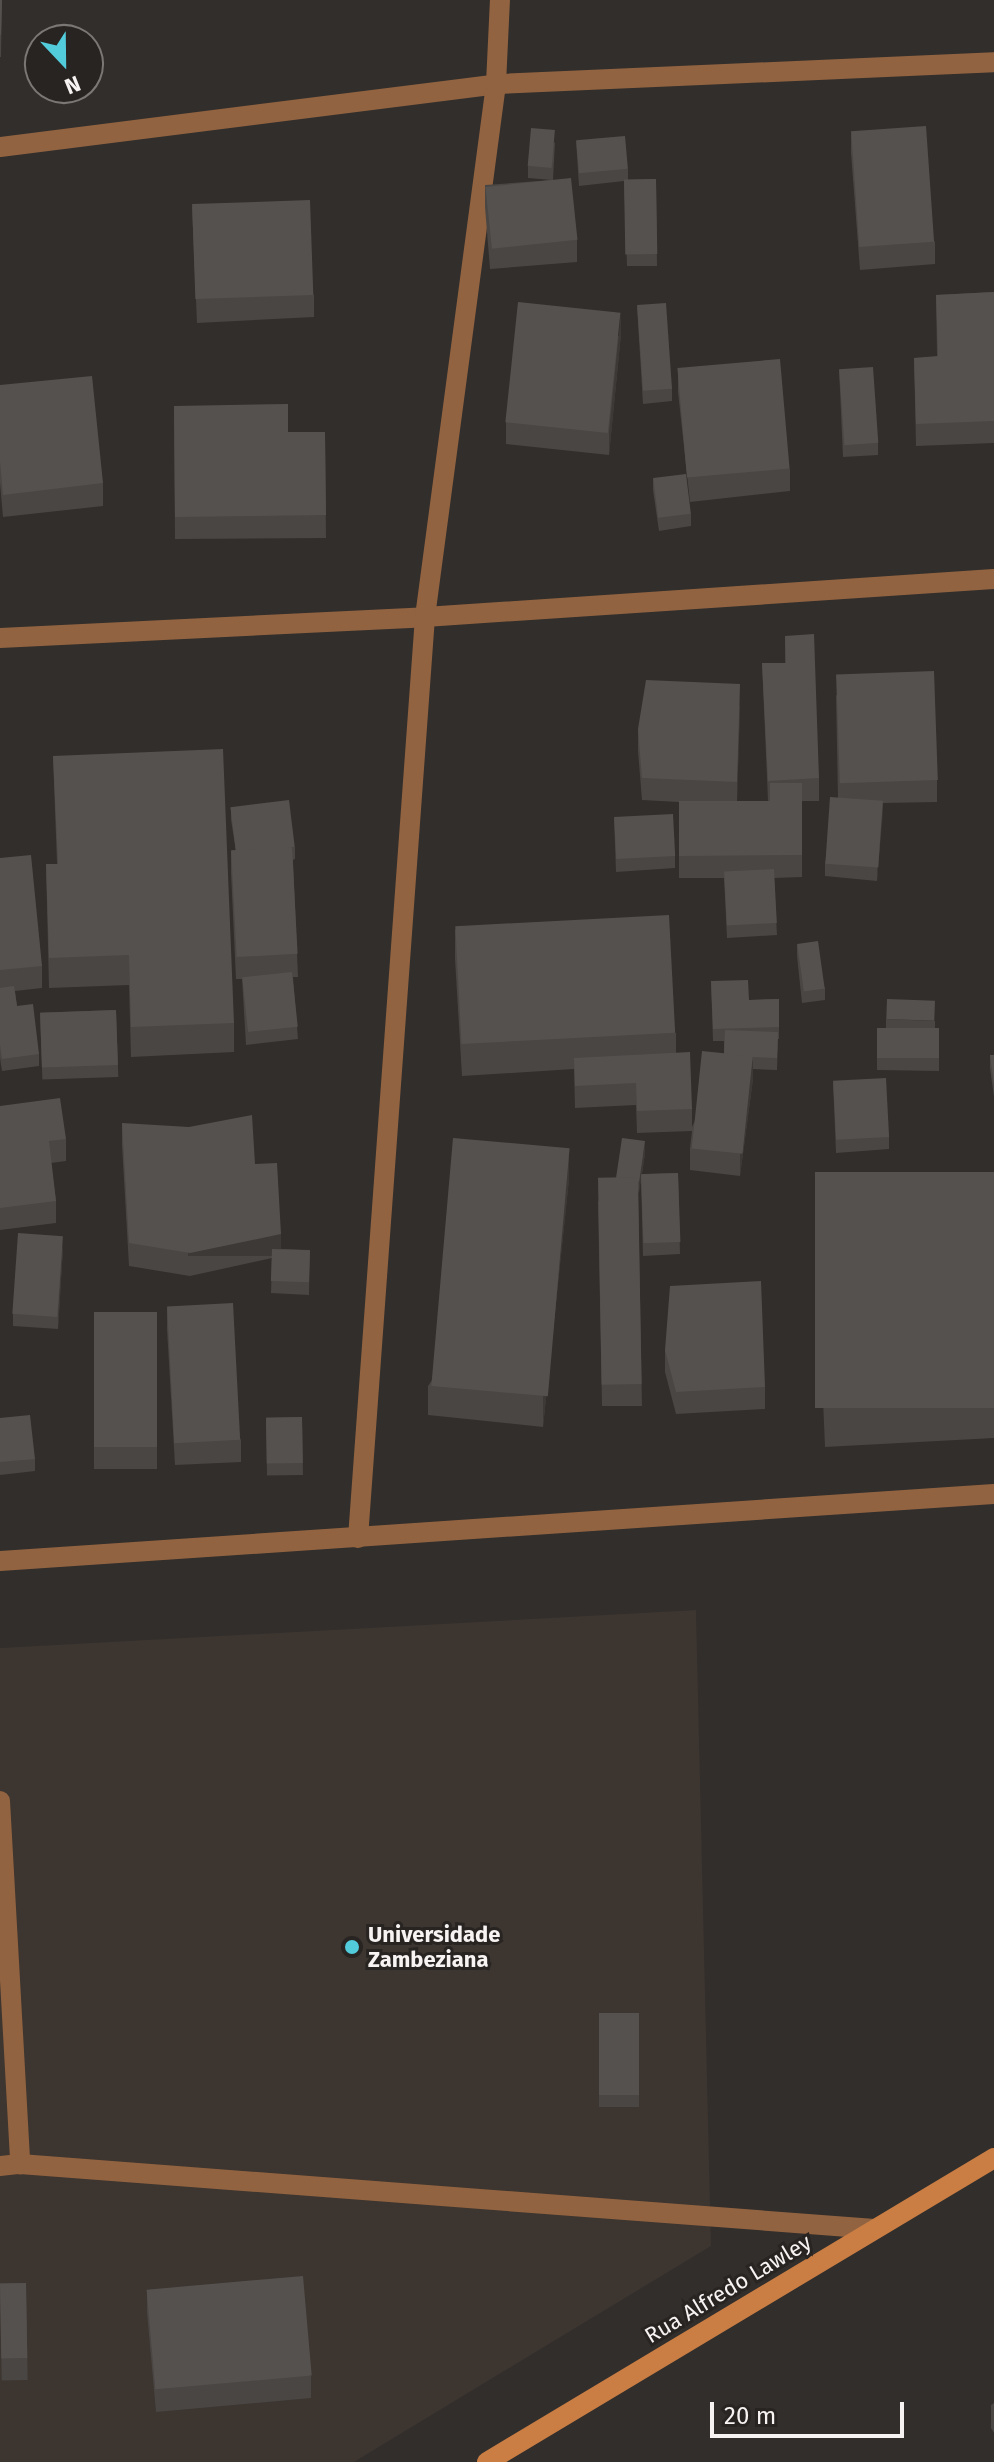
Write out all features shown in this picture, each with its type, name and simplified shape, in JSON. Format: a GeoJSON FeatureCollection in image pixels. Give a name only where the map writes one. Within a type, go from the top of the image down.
{"type":"FeatureCollection","features":[{"type":"Feature","properties":{"kind":"main road","name":"Rua Alfredo Lawley"},"geometry":{"type":"LineString","coordinates":[[487,2462],[994,2158]]}},
{"type":"Feature","properties":{"kind":"street"},"geometry":{"type":"LineString","coordinates":[[358,1538],[425,617],[496,84],[500,0]]}},
{"type":"Feature","properties":{"kind":"street"},"geometry":{"type":"LineString","coordinates":[[0,147],[496,84],[994,62]]}},
{"type":"Feature","properties":{"kind":"street"},"geometry":{"type":"LineString","coordinates":[[0,638],[425,617],[994,579]]}},
{"type":"Feature","properties":{"kind":"street"},"geometry":{"type":"LineString","coordinates":[[0,1561],[994,1494]]}},
{"type":"Feature","properties":{"kind":"street"},"geometry":{"type":"LineString","coordinates":[[0,1801],[10,2165],[875,2229]]}},
{"type":"Feature","properties":{"kind":"shaded area","name":"Universidade Zambeziana"},"geometry":{"type":"Polygon","coordinates":[[[696,1610],[711,2246],[354,2462],[0,2462],[0,1648],[696,1610]]]}},
{"type":"Feature","properties":{"kind":"building"},"geometry":{"type":"Polygon","coordinates":[[[2,0],[1,35],[0,35],[2,0]]]}},
{"type":"Feature","properties":{"kind":"building"},"geometry":{"type":"Polygon","coordinates":[[[926,126],[934,242],[859,247],[851,131],[926,126]]]}},
{"type":"Feature","properties":{"kind":"building"},"geometry":{"type":"Polygon","coordinates":[[[531,128],[555,130],[552,168],[528,166],[531,128]]]}},
{"type":"Feature","properties":{"kind":"building"},"geometry":{"type":"Polygon","coordinates":[[[625,136],[628,169],[579,173],[576,140],[625,136]]]}},
{"type":"Feature","properties":{"kind":"building"},"geometry":{"type":"Polygon","coordinates":[[[571,178],[577,240],[492,249],[485,187],[571,178]]]}},
{"type":"Feature","properties":{"kind":"building"},"geometry":{"type":"Polygon","coordinates":[[[656,179],[657,254],[625,255],[624,180],[656,179]]]}},
{"type":"Feature","properties":{"kind":"building"},"geometry":{"type":"Polygon","coordinates":[[[310,200],[313,295],[195,299],[192,204],[310,200]]]}},
{"type":"Feature","properties":{"kind":"building"},"geometry":{"type":"Polygon","coordinates":[[[994,292],[994,421],[916,424],[914,358],[938,356],[936,295],[994,292]]]}},
{"type":"Feature","properties":{"kind":"building"},"geometry":{"type":"Polygon","coordinates":[[[518,302],[620,313],[608,433],[505,422],[518,302]]]}},
{"type":"Feature","properties":{"kind":"building"},"geometry":{"type":"Polygon","coordinates":[[[666,303],[672,389],[643,391],[637,305],[666,303]]]}},
{"type":"Feature","properties":{"kind":"building"},"geometry":{"type":"Polygon","coordinates":[[[780,359],[790,469],[687,478],[677,368],[780,359]]]}},
{"type":"Feature","properties":{"kind":"building"},"geometry":{"type":"Polygon","coordinates":[[[873,367],[878,443],[844,445],[839,369],[873,367]]]}},
{"type":"Feature","properties":{"kind":"building"},"geometry":{"type":"Polygon","coordinates":[[[92,376],[103,483],[3,495],[0,385],[92,376]]]}},
{"type":"Feature","properties":{"kind":"building"},"geometry":{"type":"Polygon","coordinates":[[[288,404],[288,432],[325,432],[326,515],[175,517],[174,406],[288,404]]]}},
{"type":"Feature","properties":{"kind":"building"},"geometry":{"type":"Polygon","coordinates":[[[686,474],[691,514],[658,518],[653,478],[686,474]]]}},
{"type":"Feature","properties":{"kind":"building"},"geometry":{"type":"Polygon","coordinates":[[[814,634],[819,778],[768,781],[762,663],[786,663],[785,636],[814,634]]]}},
{"type":"Feature","properties":{"kind":"building"},"geometry":{"type":"Polygon","coordinates":[[[934,671],[938,780],[840,783],[836,674],[934,671]]]}},
{"type":"Feature","properties":{"kind":"building"},"geometry":{"type":"Polygon","coordinates":[[[646,680],[740,684],[737,782],[642,778],[638,729],[646,680]]]}},
{"type":"Feature","properties":{"kind":"building"},"geometry":{"type":"Polygon","coordinates":[[[223,749],[234,1023],[131,1027],[129,955],[49,958],[46,864],[58,864],[53,756],[223,749]]]}},
{"type":"Feature","properties":{"kind":"building"},"geometry":{"type":"Polygon","coordinates":[[[770,783],[802,783],[802,855],[679,856],[679,801],[770,801],[770,783]]]}},
{"type":"Feature","properties":{"kind":"building"},"geometry":{"type":"Polygon","coordinates":[[[830,797],[883,801],[878,868],[825,864],[830,797]]]}},
{"type":"Feature","properties":{"kind":"building"},"geometry":{"type":"Polygon","coordinates":[[[289,800],[295,847],[236,854],[230,807],[289,800]]]}},
{"type":"Feature","properties":{"kind":"building"},"geometry":{"type":"Polygon","coordinates":[[[673,814],[675,856],[616,859],[614,817],[673,814]]]}},
{"type":"Feature","properties":{"kind":"building"},"geometry":{"type":"Polygon","coordinates":[[[292,847],[298,954],[237,957],[231,850],[292,847]]]}},
{"type":"Feature","properties":{"kind":"building"},"geometry":{"type":"Polygon","coordinates":[[[31,855],[42,966],[0,970],[0,858],[31,855]]]}},
{"type":"Feature","properties":{"kind":"building"},"geometry":{"type":"Polygon","coordinates":[[[774,869],[777,923],[727,926],[724,872],[774,869]]]}},
{"type":"Feature","properties":{"kind":"building"},"geometry":{"type":"Polygon","coordinates":[[[669,915],[675,1033],[461,1044],[455,926],[669,915]]]}},
{"type":"Feature","properties":{"kind":"building"},"geometry":{"type":"Polygon","coordinates":[[[818,941],[825,989],[804,991],[797,944],[818,941]]]}},
{"type":"Feature","properties":{"kind":"building"},"geometry":{"type":"Polygon","coordinates":[[[292,972],[298,1027],[248,1032],[242,977],[292,972]]]}},
{"type":"Feature","properties":{"kind":"building"},"geometry":{"type":"Polygon","coordinates":[[[748,980],[749,1000],[779,999],[779,1027],[713,1029],[711,981],[748,980]]]}},
{"type":"Feature","properties":{"kind":"building"},"geometry":{"type":"Polygon","coordinates":[[[14,986],[17,1006],[33,1004],[39,1054],[2,1059],[0,988],[14,986]]]}},
{"type":"Feature","properties":{"kind":"building"},"geometry":{"type":"Polygon","coordinates":[[[887,999],[935,1001],[934,1021],[886,1019],[887,999]]]}},
{"type":"Feature","properties":{"kind":"building"},"geometry":{"type":"Polygon","coordinates":[[[116,1010],[118,1065],[42,1068],[40,1013],[116,1010]]]}},
{"type":"Feature","properties":{"kind":"building"},"geometry":{"type":"Polygon","coordinates":[[[877,1028],[939,1028],[939,1058],[877,1058],[877,1028]]]}},
{"type":"Feature","properties":{"kind":"building"},"geometry":{"type":"Polygon","coordinates":[[[725,1030],[778,1032],[777,1058],[724,1054],[725,1030]]]}},
{"type":"Feature","properties":{"kind":"building"},"geometry":{"type":"Polygon","coordinates":[[[702,1051],[753,1056],[742,1154],[692,1148],[702,1051]]]}},
{"type":"Feature","properties":{"kind":"building"},"geometry":{"type":"Polygon","coordinates":[[[690,1052],[692,1109],[637,1111],[636,1083],[575,1086],[574,1058],[690,1052]]]}},
{"type":"Feature","properties":{"kind":"building"},"geometry":{"type":"Polygon","coordinates":[[[990,1055],[994,1055],[994,1085],[990,1055]]]}},
{"type":"Feature","properties":{"kind":"building"},"geometry":{"type":"Polygon","coordinates":[[[886,1078],[889,1137],[836,1140],[833,1081],[886,1078]]]}},
{"type":"Feature","properties":{"kind":"building"},"geometry":{"type":"Polygon","coordinates":[[[60,1098],[66,1139],[49,1141],[56,1201],[0,1208],[0,1106],[60,1098]]]}},
{"type":"Feature","properties":{"kind":"building"},"geometry":{"type":"Polygon","coordinates":[[[252,1115],[255,1164],[277,1163],[281,1234],[190,1253],[129,1243],[122,1123],[189,1127],[252,1115]]]}},
{"type":"Feature","properties":{"kind":"building"},"geometry":{"type":"Polygon","coordinates":[[[453,1138],[570,1148],[548,1396],[431,1386],[453,1138]]]}},
{"type":"Feature","properties":{"kind":"building"},"geometry":{"type":"Polygon","coordinates":[[[622,1138],[645,1141],[639,1182],[638,1177],[616,1178],[622,1138]]]}},
{"type":"Feature","properties":{"kind":"building"},"geometry":{"type":"Polygon","coordinates":[[[815,1172],[994,1172],[994,1408],[815,1408],[815,1172]]]}},
{"type":"Feature","properties":{"kind":"building"},"geometry":{"type":"Polygon","coordinates":[[[678,1173],[680,1242],[643,1243],[641,1174],[678,1173]]]}},
{"type":"Feature","properties":{"kind":"building"},"geometry":{"type":"Polygon","coordinates":[[[638,1177],[642,1384],[602,1385],[598,1178],[638,1177]]]}},
{"type":"Feature","properties":{"kind":"building"},"geometry":{"type":"Polygon","coordinates":[[[18,1233],[63,1236],[57,1317],[12,1314],[18,1233]]]}},
{"type":"Feature","properties":{"kind":"building"},"geometry":{"type":"Polygon","coordinates":[[[272,1249],[310,1250],[309,1282],[271,1281],[272,1249]]]}},
{"type":"Feature","properties":{"kind":"building"},"geometry":{"type":"Polygon","coordinates":[[[761,1281],[765,1387],[676,1392],[665,1350],[670,1286],[761,1281]]]}},
{"type":"Feature","properties":{"kind":"building"},"geometry":{"type":"Polygon","coordinates":[[[233,1303],[240,1440],[174,1443],[167,1306],[233,1303]]]}},
{"type":"Feature","properties":{"kind":"building"},"geometry":{"type":"Polygon","coordinates":[[[94,1312],[157,1312],[157,1447],[94,1447],[94,1312]]]}},
{"type":"Feature","properties":{"kind":"building"},"geometry":{"type":"Polygon","coordinates":[[[30,1415],[35,1459],[0,1462],[0,1418],[30,1415]]]}},
{"type":"Feature","properties":{"kind":"building"},"geometry":{"type":"Polygon","coordinates":[[[302,1417],[303,1463],[267,1464],[266,1418],[302,1417]]]}},
{"type":"Feature","properties":{"kind":"building"},"geometry":{"type":"Polygon","coordinates":[[[599,2013],[639,2013],[639,2095],[599,2095],[599,2013]]]}},
{"type":"Feature","properties":{"kind":"building"},"geometry":{"type":"Polygon","coordinates":[[[303,2276],[312,2376],[155,2389],[147,2290],[303,2276]]]}},
{"type":"Feature","properties":{"kind":"building"},"geometry":{"type":"Polygon","coordinates":[[[0,2283],[26,2283],[27,2358],[1,2358],[0,2283]]]}},
{"type":"Feature","properties":{"kind":"place","name":"Universidade Zambeziana"},"geometry":{"type":"Point","coordinates":[352,1947]}}]}
